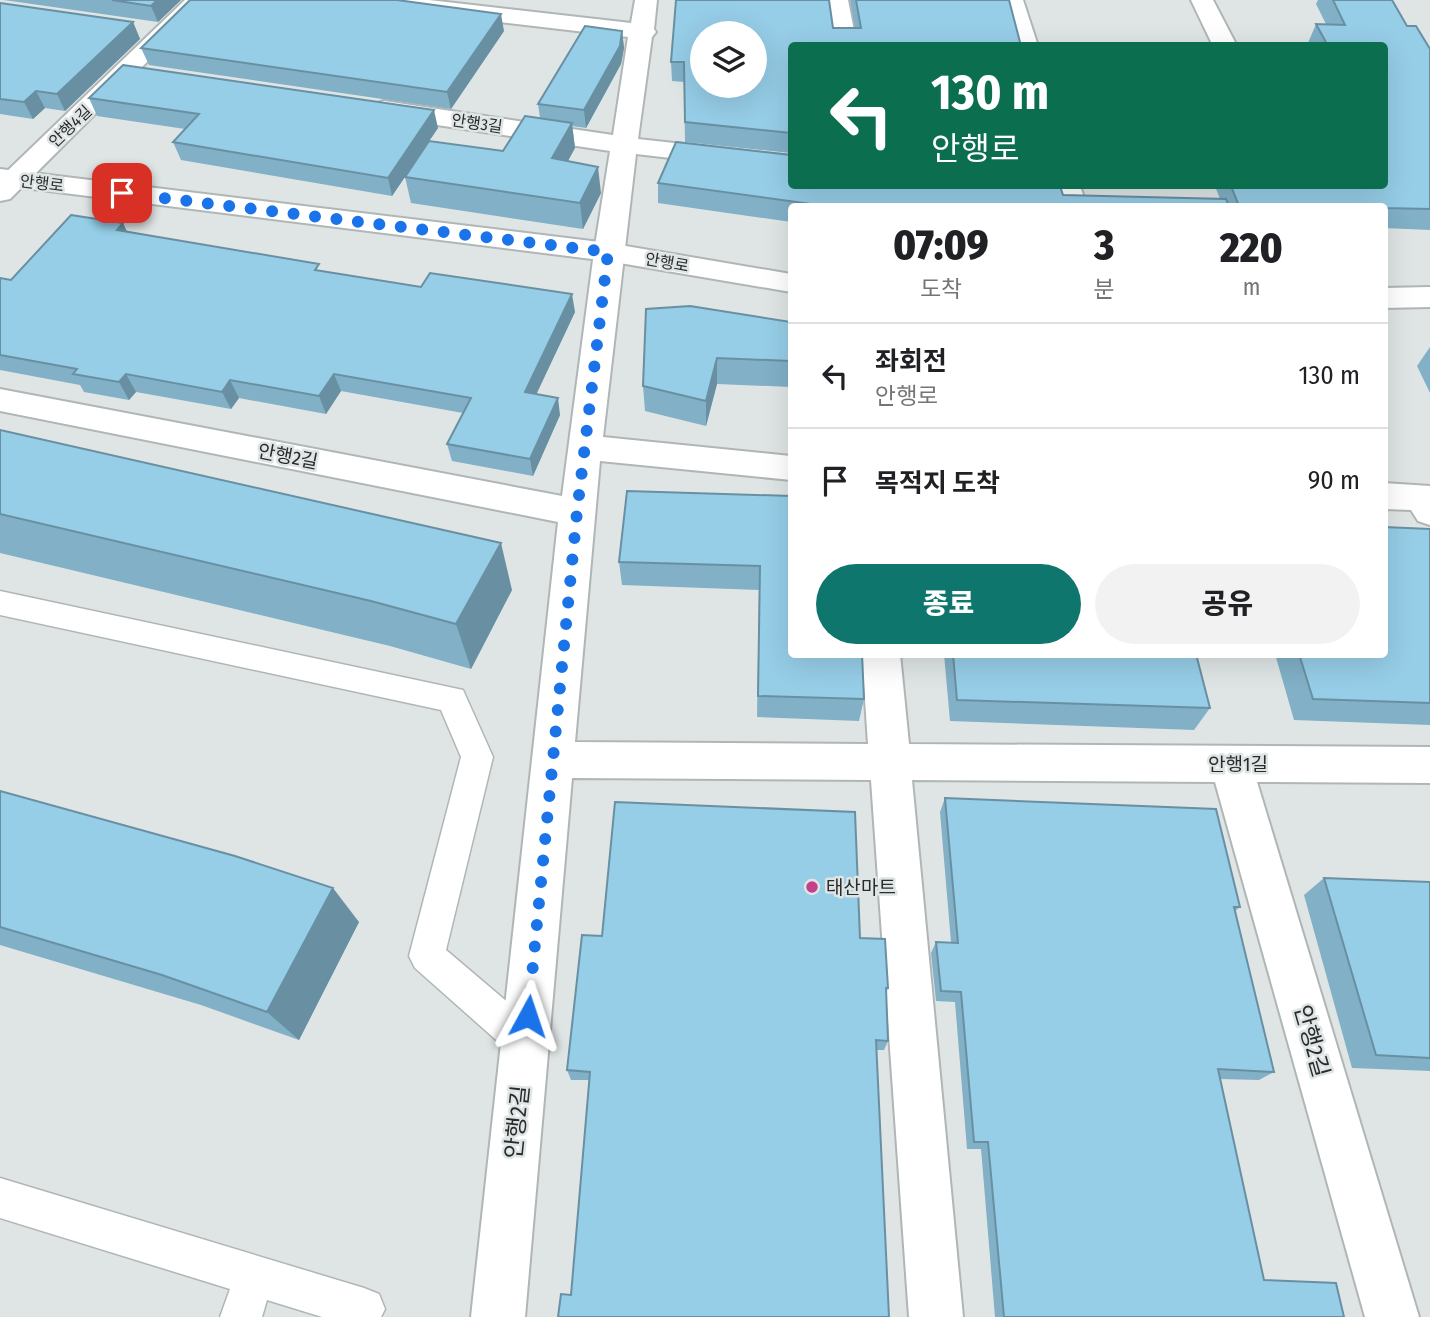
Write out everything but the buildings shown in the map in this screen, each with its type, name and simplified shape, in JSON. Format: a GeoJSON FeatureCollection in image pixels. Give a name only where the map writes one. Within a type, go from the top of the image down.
{"type":"FeatureCollection","features":[{"type":"Feature","properties":{"kind":"street","name":"안행4길"},"geometry":{"type":"LineString","coordinates":[[5,183],[198,0]]}},
{"type":"Feature","properties":{"kind":"street"},"geometry":{"type":"LineString","coordinates":[[370,0],[643,32]]}},
{"type":"Feature","properties":{"kind":"street"},"geometry":{"type":"LineString","coordinates":[[608,252],[646,0]]}},
{"type":"Feature","properties":{"kind":"street"},"geometry":{"type":"LineString","coordinates":[[837,0],[844,42]]}},
{"type":"Feature","properties":{"kind":"street"},"geometry":{"type":"LineString","coordinates":[[1012,0],[1025,42]]}},
{"type":"Feature","properties":{"kind":"street"},"geometry":{"type":"LineString","coordinates":[[1202,0],[1223,42]]}},
{"type":"Feature","properties":{"kind":"street"},"geometry":{"type":"LineString","coordinates":[[138,29],[165,33]]}},
{"type":"Feature","properties":{"kind":"street"},"geometry":{"type":"LineString","coordinates":[[125,72],[152,75]]}},
{"type":"Feature","properties":{"kind":"street","name":"안행3길"},"geometry":{"type":"LineString","coordinates":[[354,105],[625,145],[788,164]]}},
{"type":"Feature","properties":{"kind":"street","name":"안행로"},"geometry":{"type":"LineString","coordinates":[[5,183],[608,252],[788,282]]}},
{"type":"Feature","properties":{"kind":"street","name":"안행2길"},"geometry":{"type":"LineString","coordinates":[[498,1317],[577,512],[608,252]]}},
{"type":"Feature","properties":{"kind":"street"},"geometry":{"type":"LineString","coordinates":[[1388,298],[1430,297]]}},
{"type":"Feature","properties":{"kind":"street","name":"안행2길"},"geometry":{"type":"LineString","coordinates":[[0,400],[577,512]]}},
{"type":"Feature","properties":{"kind":"street"},"geometry":{"type":"LineString","coordinates":[[585,447],[788,468]]}},
{"type":"Feature","properties":{"kind":"street"},"geometry":{"type":"LineString","coordinates":[[1388,496],[1423,497],[1430,512]]}},
{"type":"Feature","properties":{"kind":"street"},"geometry":{"type":"LineString","coordinates":[[881,658],[936,1317]]}},
{"type":"Feature","properties":{"kind":"street"},"geometry":{"type":"LineString","coordinates":[[553,760],[891,762]]}},
{"type":"Feature","properties":{"kind":"street","name":"안행1길"},"geometry":{"type":"LineString","coordinates":[[891,762],[1430,765]]}},
{"type":"Feature","properties":{"kind":"street","name":"안행2길"},"geometry":{"type":"LineString","coordinates":[[1231,764],[1392,1317]]}},
{"type":"Feature","properties":{"kind":"lane"},"geometry":{"type":"LineString","coordinates":[[0,603],[452,699],[477,757],[427,956],[525,1041]]}},
{"type":"Feature","properties":{"kind":"lane"},"geometry":{"type":"LineString","coordinates":[[0,1198],[364,1309]]}},
{"type":"Feature","properties":{"kind":"lane"},"geometry":{"type":"LineString","coordinates":[[241,1317],[255,1275]]}},
{"type":"Feature","properties":{"kind":"place","name":"태산마트"},"geometry":{"type":"Point","coordinates":[812,887]}},
{"type":"Feature","properties":{"kind":"route"},"geometry":{"type":"LineString","coordinates":[[122,193],[608,252],[577,512],[528,1016]]}}]}
